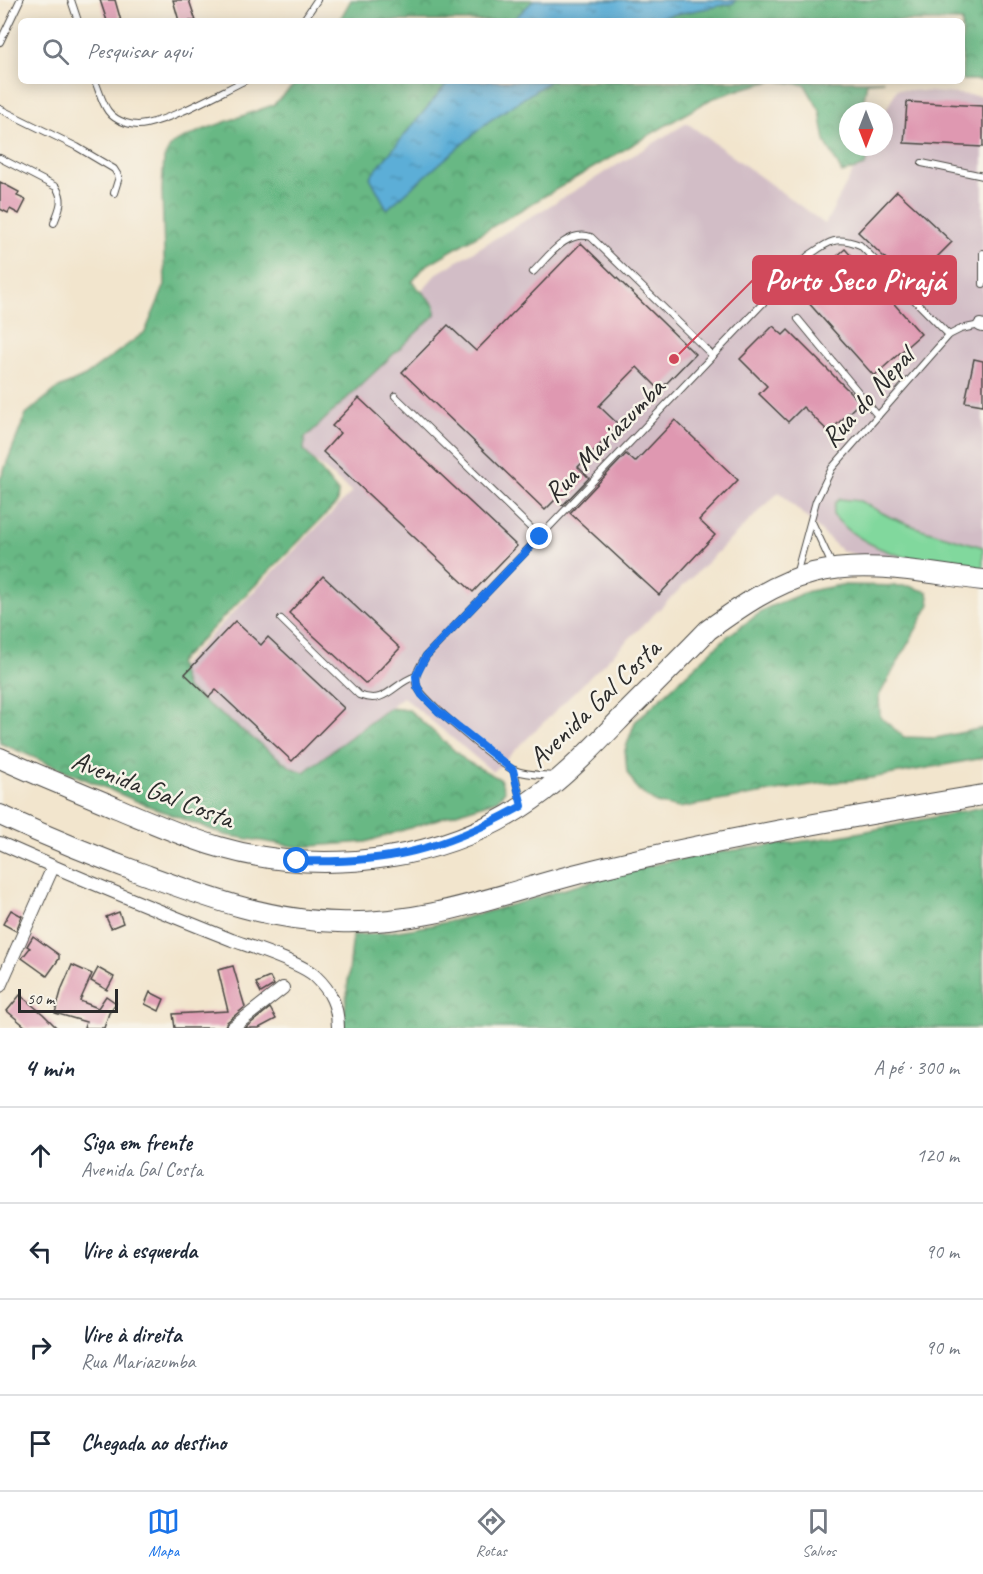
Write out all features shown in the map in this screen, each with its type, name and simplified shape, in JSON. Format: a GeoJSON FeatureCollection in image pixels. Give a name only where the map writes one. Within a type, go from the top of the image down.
{"type":"FeatureCollection","features":[{"type":"Feature","properties":{"kind":"main road","name":"Avenida Gal Costa"},"geometry":{"type":"LineString","coordinates":[[0,758],[183,836],[248,854],[297,861],[338,862],[382,858],[427,849],[464,836],[522,806],[561,777],[591,749],[708,630],[754,599],[794,579],[834,569],[855,567],[983,580]]}},
{"type":"Feature","properties":{"kind":"main road"},"geometry":{"type":"LineString","coordinates":[[0,815],[95,856],[213,899],[258,912],[297,919],[380,922],[433,915],[594,869],[735,837],[983,795]]}},
{"type":"Feature","properties":{"kind":"street"},"geometry":{"type":"LineString","coordinates":[[0,843],[314,974],[334,1000],[338,1028]]}},
{"type":"Feature","properties":{"kind":"street"},"geometry":{"type":"LineString","coordinates":[[0,986],[53,867]]}},
{"type":"Feature","properties":{"kind":"street"},"geometry":{"type":"LineString","coordinates":[[232,1028],[283,988]]}},
{"type":"Feature","properties":{"kind":"lane"},"geometry":{"type":"LineString","coordinates":[[0,42],[20,0]]}},
{"type":"Feature","properties":{"kind":"lane"},"geometry":{"type":"LineString","coordinates":[[71,0],[77,18]]}},
{"type":"Feature","properties":{"kind":"lane"},"geometry":{"type":"LineString","coordinates":[[305,18],[317,0]]}},
{"type":"Feature","properties":{"kind":"lane"},"geometry":{"type":"LineString","coordinates":[[96,84],[108,111],[118,120],[130,125],[145,125],[238,84]]}},
{"type":"Feature","properties":{"kind":"lane"},"geometry":{"type":"LineString","coordinates":[[0,110],[77,147],[114,168],[119,177],[114,193]]}},
{"type":"Feature","properties":{"kind":"lane"},"geometry":{"type":"LineString","coordinates":[[0,158],[56,187],[61,195],[61,204],[54,224]]}},
{"type":"Feature","properties":{"kind":"lane"},"geometry":{"type":"LineString","coordinates":[[922,163],[983,176]]}},
{"type":"Feature","properties":{"kind":"lane"},"geometry":{"type":"LineString","coordinates":[[533,272],[569,238],[584,235],[591,237],[713,356]]}},
{"type":"Feature","properties":{"kind":"lane","name":"Rua Mariazumba"},"geometry":{"type":"LineString","coordinates":[[416,676],[426,656],[808,256],[828,242],[837,239],[860,245],[949,335]]}},
{"type":"Feature","properties":{"kind":"lane"},"geometry":{"type":"LineString","coordinates":[[983,253],[983,284]]}},
{"type":"Feature","properties":{"kind":"lane"},"geometry":{"type":"LineString","coordinates":[[798,319],[878,416]]}},
{"type":"Feature","properties":{"kind":"lane","name":"Rua do Nepal"},"geometry":{"type":"LineString","coordinates":[[794,579],[816,501],[832,468],[949,335],[961,329],[981,325]]}},
{"type":"Feature","properties":{"kind":"lane"},"geometry":{"type":"LineString","coordinates":[[395,396],[540,537]]}},
{"type":"Feature","properties":{"kind":"lane"},"geometry":{"type":"LineString","coordinates":[[812,521],[834,569]]}},
{"type":"Feature","properties":{"kind":"lane"},"geometry":{"type":"LineString","coordinates":[[281,619],[359,695],[377,699],[385,696],[406,679],[416,676],[417,686],[422,695],[438,711],[513,770],[561,777]]}},
{"type":"Feature","properties":{"kind":"lane"},"geometry":{"type":"LineString","coordinates":[[513,770],[522,806]]}},
{"type":"Feature","properties":{"kind":"shaded area"},"geometry":{"type":"Polygon","coordinates":[[[897,89],[983,96],[983,587],[842,551],[779,492],[493,772],[403,697],[302,777],[165,682],[352,492],[294,444],[436,274],[687,123],[825,224],[861,156],[893,156],[893,102],[890,102],[897,89]]]}},
{"type":"Feature","properties":{"kind":"green space"},"geometry":{"type":"Polygon","coordinates":[[[351,0],[983,0],[983,80],[965,80],[965,18],[341,18],[351,0]]]}},
{"type":"Feature","properties":{"kind":"green space"},"geometry":{"type":"Polygon","coordinates":[[[295,84],[760,84],[711,99],[425,266],[412,282],[435,305],[435,315],[305,438],[304,450],[338,492],[337,503],[178,663],[186,688],[292,768],[304,772],[389,708],[409,710],[466,761],[500,779],[505,791],[497,800],[366,842],[298,847],[225,835],[141,803],[0,743],[0,480],[26,414],[57,389],[85,376],[145,332],[165,285],[162,190],[164,158],[172,144],[200,131],[273,105],[295,84]]]}},
{"type":"Feature","properties":{"kind":"green space"},"geometry":{"type":"Polygon","coordinates":[[[798,84],[867,84],[864,102],[839,102],[839,156],[867,156],[865,166],[842,173],[825,141],[820,111],[805,85],[798,84]]]}},
{"type":"Feature","properties":{"kind":"green space"},"geometry":{"type":"Polygon","coordinates":[[[840,499],[860,501],[890,517],[921,529],[983,547],[983,570],[922,561],[902,556],[865,541],[833,515],[835,503],[840,499]]]}},
{"type":"Feature","properties":{"kind":"green space"},"geometry":{"type":"Polygon","coordinates":[[[841,585],[909,586],[928,592],[930,604],[879,696],[880,717],[904,737],[936,738],[983,728],[983,758],[679,808],[656,803],[638,790],[627,772],[625,750],[635,722],[729,635],[767,608],[809,591],[841,585]]]}},
{"type":"Feature","properties":{"kind":"green space"},"geometry":{"type":"Polygon","coordinates":[[[983,807],[983,1028],[343,1028],[353,935],[393,932],[472,916],[627,871],[686,858],[847,835],[983,807]]]}},
{"type":"Feature","properties":{"kind":"water"},"geometry":{"type":"Polygon","coordinates":[[[534,0],[736,0],[734,3],[656,18],[515,18],[534,0]]]}},
{"type":"Feature","properties":{"kind":"water"},"geometry":{"type":"Polygon","coordinates":[[[447,84],[545,84],[489,121],[387,209],[370,177],[447,84]]]}},
{"type":"Feature","properties":{"kind":"building"},"geometry":{"type":"Polygon","coordinates":[[[100,0],[115,0],[120,18],[106,18],[100,0]]]}},
{"type":"Feature","properties":{"kind":"building"},"geometry":{"type":"Polygon","coordinates":[[[173,0],[189,0],[195,18],[178,18],[173,0]]]}},
{"type":"Feature","properties":{"kind":"building"},"geometry":{"type":"Polygon","coordinates":[[[907,102],[983,106],[983,147],[904,143],[907,102]]]}},
{"type":"Feature","properties":{"kind":"building"},"geometry":{"type":"Polygon","coordinates":[[[0,182],[19,192],[17,196],[26,200],[19,214],[10,209],[8,213],[0,209],[0,182]]]}},
{"type":"Feature","properties":{"kind":"building"},"geometry":{"type":"Polygon","coordinates":[[[897,191],[952,242],[911,283],[858,232],[897,191]]]}},
{"type":"Feature","properties":{"kind":"building"},"geometry":{"type":"Polygon","coordinates":[[[581,243],[695,354],[660,390],[637,367],[599,406],[619,425],[578,467],[589,478],[563,505],[556,499],[545,510],[402,372],[448,325],[476,351],[581,243]]]}},
{"type":"Feature","properties":{"kind":"building"},"geometry":{"type":"Polygon","coordinates":[[[845,249],[921,334],[874,376],[798,291],[845,249]]]}},
{"type":"Feature","properties":{"kind":"building"},"geometry":{"type":"Polygon","coordinates":[[[773,326],[783,335],[788,330],[860,402],[829,432],[803,407],[788,422],[759,394],[767,386],[740,359],[773,326]]]}},
{"type":"Feature","properties":{"kind":"building"},"geometry":{"type":"Polygon","coordinates":[[[974,359],[983,361],[983,405],[965,402],[974,359]]]}},
{"type":"Feature","properties":{"kind":"building"},"geometry":{"type":"Polygon","coordinates":[[[359,398],[517,546],[473,592],[323,452],[340,433],[332,426],[359,398]]]}},
{"type":"Feature","properties":{"kind":"building"},"geometry":{"type":"Polygon","coordinates":[[[675,420],[738,480],[699,520],[715,535],[659,595],[570,513],[626,454],[635,462],[675,420]]]}},
{"type":"Feature","properties":{"kind":"building"},"geometry":{"type":"Polygon","coordinates":[[[323,576],[400,648],[366,684],[289,613],[323,576]]]}},
{"type":"Feature","properties":{"kind":"building"},"geometry":{"type":"Polygon","coordinates":[[[235,621],[261,645],[268,637],[344,708],[292,761],[216,690],[209,697],[185,674],[235,621]]]}},
{"type":"Feature","properties":{"kind":"building"},"geometry":{"type":"Polygon","coordinates":[[[11,910],[22,916],[16,931],[3,924],[11,910]]]}},
{"type":"Feature","properties":{"kind":"building"},"geometry":{"type":"Polygon","coordinates":[[[119,912],[123,923],[111,928],[106,917],[119,912]]]}},
{"type":"Feature","properties":{"kind":"building"},"geometry":{"type":"Polygon","coordinates":[[[33,936],[59,955],[59,959],[47,976],[22,958],[30,948],[27,946],[33,936]]]}},
{"type":"Feature","properties":{"kind":"building"},"geometry":{"type":"Polygon","coordinates":[[[72,965],[92,974],[80,1001],[98,1008],[106,996],[116,1003],[109,1013],[104,1028],[84,1028],[86,1022],[55,1013],[72,965]]]}},
{"type":"Feature","properties":{"kind":"building"},"geometry":{"type":"Polygon","coordinates":[[[233,966],[245,1007],[227,1022],[224,1028],[175,1028],[173,1014],[228,1011],[218,970],[233,966]]]}},
{"type":"Feature","properties":{"kind":"building"},"geometry":{"type":"Polygon","coordinates":[[[98,968],[114,977],[107,990],[91,981],[98,968]]]}},
{"type":"Feature","properties":{"kind":"building"},"geometry":{"type":"Polygon","coordinates":[[[270,977],[274,985],[261,993],[256,983],[270,977]]]}},
{"type":"Feature","properties":{"kind":"building"},"geometry":{"type":"Polygon","coordinates":[[[150,992],[164,999],[159,1011],[145,1004],[150,992]]]}},
{"type":"Feature","properties":{"kind":"building"},"geometry":{"type":"Polygon","coordinates":[[[20,995],[57,1028],[27,1028],[7,1011],[20,995]]]}},
{"type":"Feature","properties":{"kind":"building"},"geometry":{"type":"Polygon","coordinates":[[[270,1008],[276,1019],[259,1028],[245,1028],[270,1008]]]}},
{"type":"Feature","properties":{"kind":"place","name":"Porto Seco Pirajá"},"geometry":{"type":"Point","coordinates":[674,359]}},
{"type":"Feature","properties":{"kind":"route"},"geometry":{"type":"LineString","coordinates":[[297,861],[338,862],[382,858],[427,849],[464,836],[522,806],[513,770],[438,711],[422,695],[417,686],[416,676],[426,656],[540,537]]}}]}
